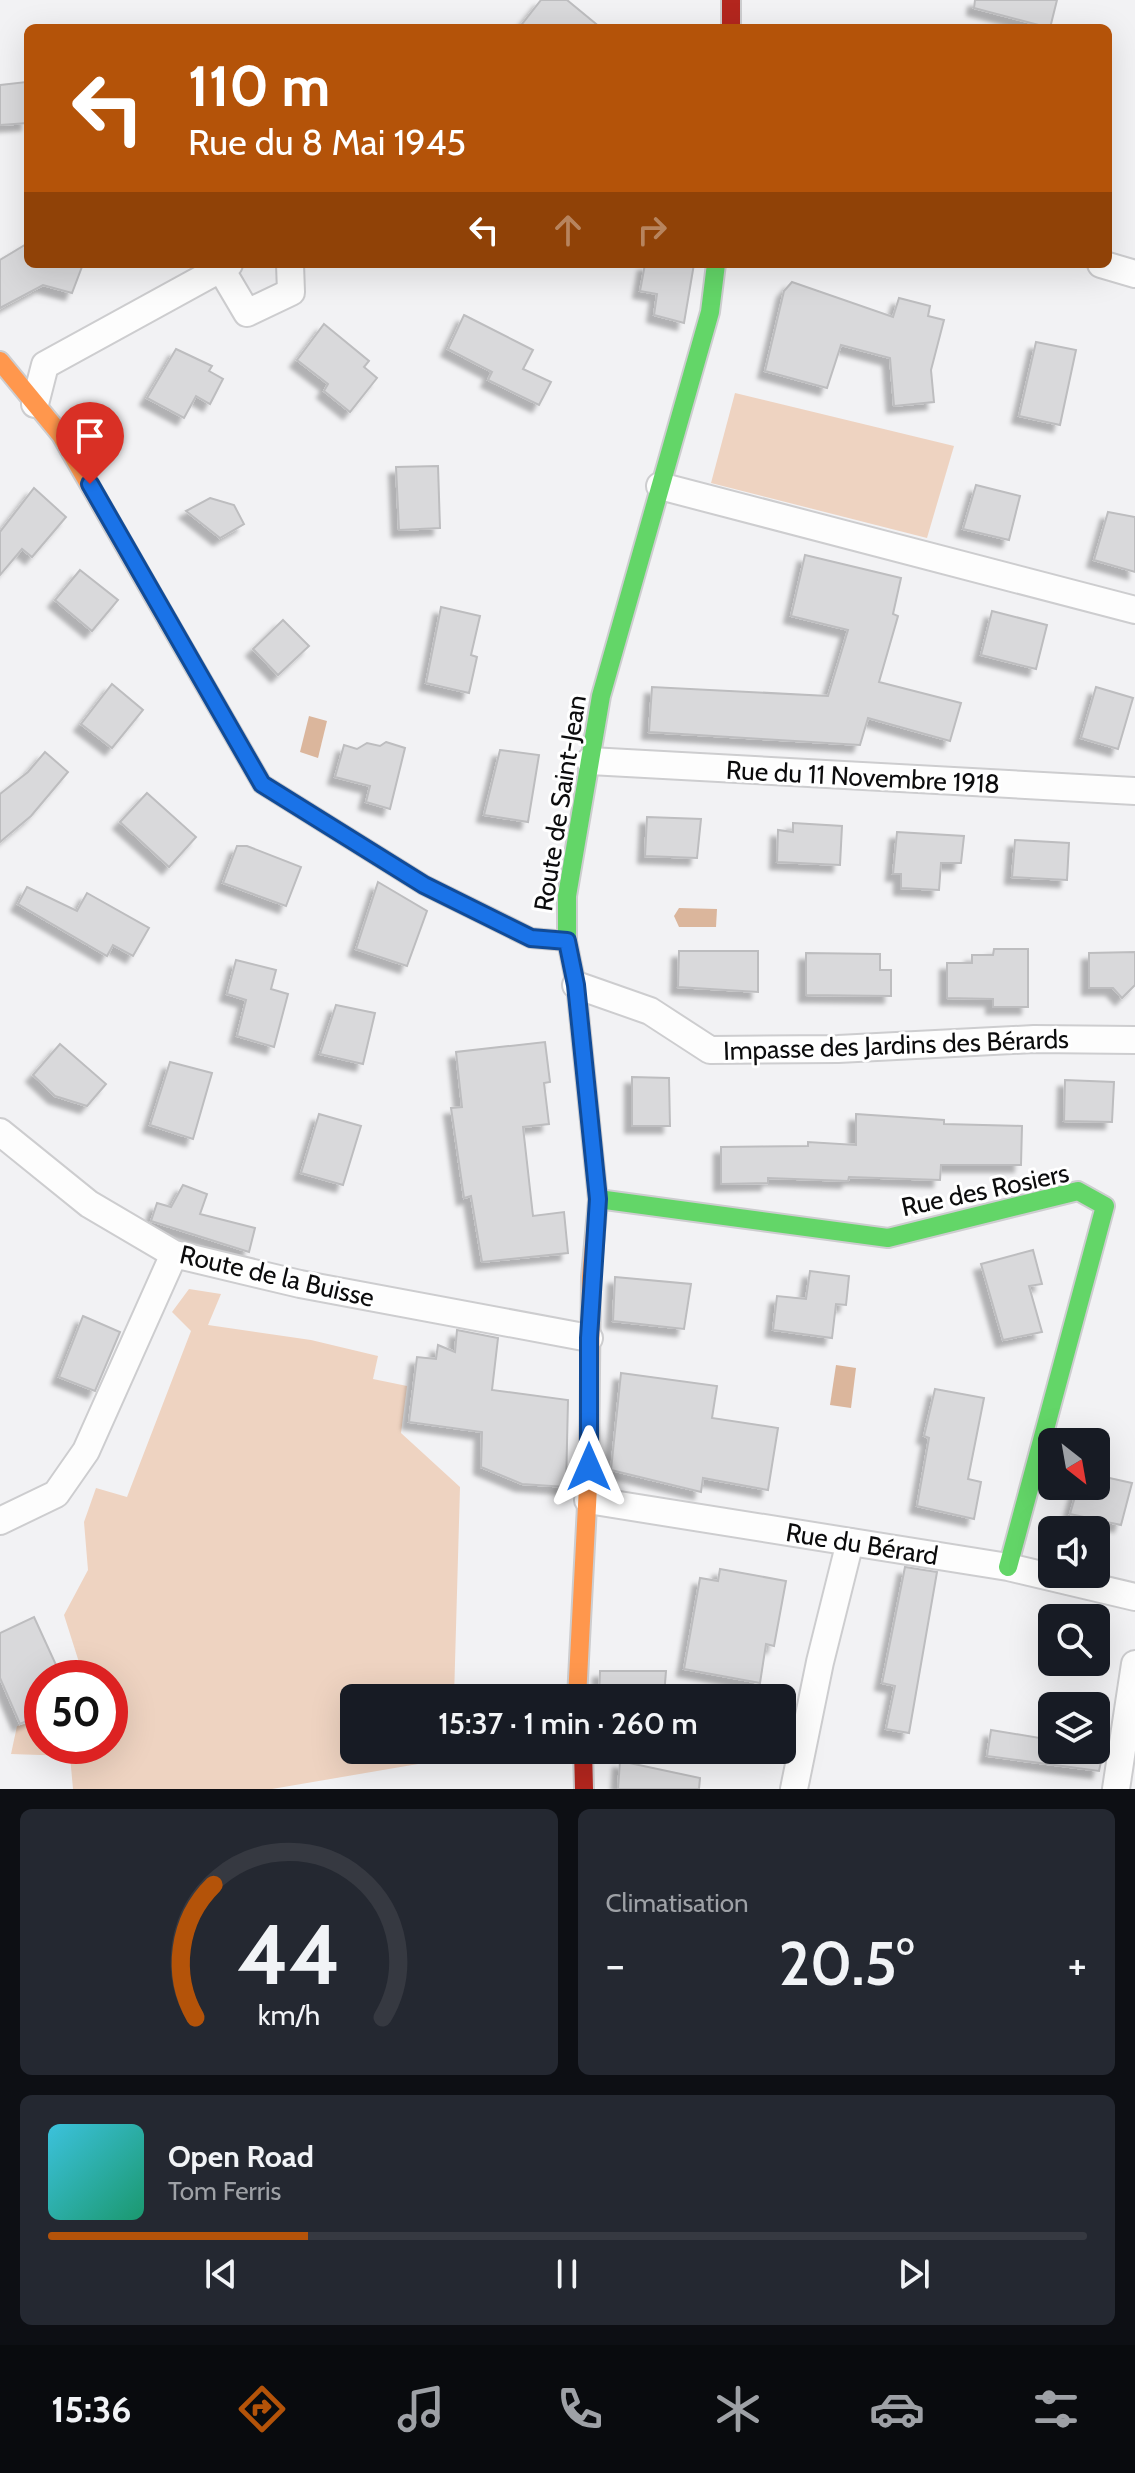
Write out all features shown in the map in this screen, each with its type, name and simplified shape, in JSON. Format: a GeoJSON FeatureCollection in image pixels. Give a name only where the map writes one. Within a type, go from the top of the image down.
{"type":"FeatureCollection","features":[{"type":"Feature","properties":{"kind":"street"},"geometry":{"type":"LineString","coordinates":[[731,0],[731,24]]}},
{"type":"Feature","properties":{"kind":"street"},"geometry":{"type":"LineString","coordinates":[[1112,267],[1135,274]]}},
{"type":"Feature","properties":{"kind":"street"},"geometry":{"type":"LineString","coordinates":[[0,359],[45,365],[221,268]]}},
{"type":"Feature","properties":{"kind":"street"},"geometry":{"type":"LineString","coordinates":[[226,268],[247,313],[291,292],[290,268]]}},
{"type":"Feature","properties":{"kind":"street","name":"Route de Saint-Jean"},"geometry":{"type":"LineString","coordinates":[[578,1684],[588,1500],[589,1338],[598,1199],[576,985],[567,941],[567,896],[601,696],[710,312],[716,268]]}},
{"type":"Feature","properties":{"kind":"street"},"geometry":{"type":"LineString","coordinates":[[0,359],[69,448],[262,784],[424,885],[531,938],[567,941]]}},
{"type":"Feature","properties":{"kind":"street"},"geometry":{"type":"LineString","coordinates":[[35,404],[45,365]]}},
{"type":"Feature","properties":{"kind":"street"},"geometry":{"type":"LineString","coordinates":[[660,486],[1135,610]]}},
{"type":"Feature","properties":{"kind":"street","name":"Rue du 11 Novembre 1918"},"geometry":{"type":"LineString","coordinates":[[590,761],[1135,791]]}},
{"type":"Feature","properties":{"kind":"street","name":"Impasse des Jardins des Bérards"},"geometry":{"type":"LineString","coordinates":[[576,985],[650,1011],[710,1050],[838,1049],[1034,1039],[1135,1040]]}},
{"type":"Feature","properties":{"kind":"street","name":"Route de la Buisse"},"geometry":{"type":"LineString","coordinates":[[0,1132],[89,1204],[174,1254],[300,1284],[589,1338]]}},
{"type":"Feature","properties":{"kind":"street","name":"Rue des Rosiers"},"geometry":{"type":"LineString","coordinates":[[598,1199],[888,1238],[1078,1191],[1105,1206],[1008,1567]]}},
{"type":"Feature","properties":{"kind":"street"},"geometry":{"type":"LineString","coordinates":[[0,1521],[56,1494],[86,1451],[174,1254]]}},
{"type":"Feature","properties":{"kind":"street","name":"Rue du Bérard"},"geometry":{"type":"LineString","coordinates":[[588,1500],[1008,1567],[1135,1597]]}},
{"type":"Feature","properties":{"kind":"street"},"geometry":{"type":"LineString","coordinates":[[794,1789],[850,1542]]}},
{"type":"Feature","properties":{"kind":"street"},"geometry":{"type":"LineString","coordinates":[[1116,1789],[1135,1664]]}},
{"type":"Feature","properties":{"kind":"street"},"geometry":{"type":"LineString","coordinates":[[583,1764],[584,1789]]}},
{"type":"Feature","properties":{"kind":"shaded area"},"geometry":{"type":"Polygon","coordinates":[[[735,393],[954,446],[927,538],[711,483],[735,393]]]}},
{"type":"Feature","properties":{"kind":"shaded area"},"geometry":{"type":"Polygon","coordinates":[[[309,716],[327,721],[318,758],[300,752],[309,716]]]}},
{"type":"Feature","properties":{"kind":"shaded area"},"geometry":{"type":"Polygon","coordinates":[[[679,908],[717,909],[716,927],[679,927],[674,916],[679,908]]]}},
{"type":"Feature","properties":{"kind":"shaded area"},"geometry":{"type":"Polygon","coordinates":[[[189,1289],[221,1294],[208,1325],[311,1340],[378,1356],[373,1379],[407,1386],[401,1433],[460,1487],[454,1684],[340,1684],[340,1764],[418,1764],[272,1789],[73,1789],[71,1764],[128,1764],[128,1660],[78,1660],[64,1615],[88,1570],[84,1522],[96,1488],[127,1497],[191,1331],[172,1312],[189,1289]]]}},
{"type":"Feature","properties":{"kind":"shaded area"},"geometry":{"type":"Polygon","coordinates":[[[836,1365],[856,1368],[851,1408],[830,1405],[836,1365]]]}},
{"type":"Feature","properties":{"kind":"shaded area"},"geometry":{"type":"Polygon","coordinates":[[[24,1724],[24,1754],[11,1754],[17,1726],[24,1724]]]}},
{"type":"Feature","properties":{"kind":"building"},"geometry":{"type":"Polygon","coordinates":[[[541,0],[567,0],[596,24],[522,24],[541,0]]]}},
{"type":"Feature","properties":{"kind":"building"},"geometry":{"type":"Polygon","coordinates":[[[975,0],[1057,0],[1051,24],[1035,24],[974,8],[975,0]]]}},
{"type":"Feature","properties":{"kind":"building"},"geometry":{"type":"Polygon","coordinates":[[[24,82],[24,123],[0,125],[0,85],[24,82]]]}},
{"type":"Feature","properties":{"kind":"building"},"geometry":{"type":"Polygon","coordinates":[[[24,245],[24,268],[81,268],[72,293],[43,285],[0,308],[0,260],[24,245]]]}},
{"type":"Feature","properties":{"kind":"building"},"geometry":{"type":"Polygon","coordinates":[[[644,268],[693,268],[684,323],[654,315],[657,294],[640,291],[644,268]]]}},
{"type":"Feature","properties":{"kind":"building"},"geometry":{"type":"Polygon","coordinates":[[[792,282],[893,317],[899,298],[930,306],[928,316],[944,320],[931,370],[934,402],[894,406],[890,358],[841,345],[827,388],[765,371],[784,291],[792,282]]]}},
{"type":"Feature","properties":{"kind":"building"},"geometry":{"type":"Polygon","coordinates":[[[464,315],[533,350],[523,369],[551,382],[539,405],[488,380],[492,372],[448,349],[464,315]]]}},
{"type":"Feature","properties":{"kind":"building"},"geometry":{"type":"Polygon","coordinates":[[[324,324],[369,361],[364,367],[377,378],[350,412],[324,391],[328,384],[297,360],[324,324]]]}},
{"type":"Feature","properties":{"kind":"building"},"geometry":{"type":"Polygon","coordinates":[[[1036,342],[1076,350],[1060,425],[1019,416],[1036,342]]]}},
{"type":"Feature","properties":{"kind":"building"},"geometry":{"type":"Polygon","coordinates":[[[176,349],[212,366],[209,371],[223,379],[210,404],[196,396],[184,418],[147,398],[176,349]]]}},
{"type":"Feature","properties":{"kind":"building"},"geometry":{"type":"Polygon","coordinates":[[[438,466],[440,528],[399,530],[396,467],[438,466]]]}},
{"type":"Feature","properties":{"kind":"building"},"geometry":{"type":"Polygon","coordinates":[[[976,485],[1020,496],[1009,540],[963,529],[976,485]]]}},
{"type":"Feature","properties":{"kind":"building"},"geometry":{"type":"Polygon","coordinates":[[[34,488],[66,517],[32,557],[22,549],[0,575],[0,532],[34,488]]]}},
{"type":"Feature","properties":{"kind":"building"},"geometry":{"type":"Polygon","coordinates":[[[210,498],[234,505],[244,524],[220,538],[186,511],[210,498]]]}},
{"type":"Feature","properties":{"kind":"building"},"geometry":{"type":"Polygon","coordinates":[[[1108,512],[1135,517],[1135,572],[1094,560],[1108,512]]]}},
{"type":"Feature","properties":{"kind":"building"},"geometry":{"type":"Polygon","coordinates":[[[805,555],[901,578],[893,614],[898,616],[879,682],[961,703],[950,741],[868,718],[860,745],[649,732],[652,687],[828,696],[848,630],[791,616],[805,555]]]}},
{"type":"Feature","properties":{"kind":"building"},"geometry":{"type":"Polygon","coordinates":[[[80,570],[118,600],[92,631],[55,600],[80,570]]]}},
{"type":"Feature","properties":{"kind":"building"},"geometry":{"type":"Polygon","coordinates":[[[441,607],[480,616],[471,655],[477,657],[469,693],[426,683],[441,607]]]}},
{"type":"Feature","properties":{"kind":"building"},"geometry":{"type":"Polygon","coordinates":[[[992,611],[1047,625],[1036,669],[981,655],[992,611]]]}},
{"type":"Feature","properties":{"kind":"building"},"geometry":{"type":"Polygon","coordinates":[[[283,620],[309,646],[278,675],[253,649],[283,620]]]}},
{"type":"Feature","properties":{"kind":"building"},"geometry":{"type":"Polygon","coordinates":[[[112,684],[143,710],[112,748],[81,724],[112,684]]]}},
{"type":"Feature","properties":{"kind":"building"},"geometry":{"type":"Polygon","coordinates":[[[1096,687],[1133,698],[1118,749],[1081,738],[1096,687]]]}},
{"type":"Feature","properties":{"kind":"building"},"geometry":{"type":"Polygon","coordinates":[[[386,742],[405,748],[390,809],[366,802],[370,786],[335,777],[344,745],[357,749],[367,743],[380,746],[386,742]]]}},
{"type":"Feature","properties":{"kind":"building"},"geometry":{"type":"Polygon","coordinates":[[[500,750],[539,755],[528,822],[484,815],[500,750]]]}},
{"type":"Feature","properties":{"kind":"building"},"geometry":{"type":"Polygon","coordinates":[[[45,752],[68,772],[31,816],[0,842],[0,794],[28,772],[45,752]]]}},
{"type":"Feature","properties":{"kind":"building"},"geometry":{"type":"Polygon","coordinates":[[[147,793],[196,837],[169,867],[120,822],[147,793]]]}},
{"type":"Feature","properties":{"kind":"building"},"geometry":{"type":"Polygon","coordinates":[[[647,817],[701,819],[697,858],[645,856],[647,817]]]}},
{"type":"Feature","properties":{"kind":"building"},"geometry":{"type":"Polygon","coordinates":[[[793,823],[842,826],[840,865],[777,862],[778,830],[793,832],[793,823]]]}},
{"type":"Feature","properties":{"kind":"building"},"geometry":{"type":"Polygon","coordinates":[[[897,832],[964,836],[961,863],[941,863],[939,890],[901,888],[901,874],[893,874],[897,832]]]}},
{"type":"Feature","properties":{"kind":"building"},"geometry":{"type":"Polygon","coordinates":[[[1015,840],[1069,843],[1067,880],[1012,877],[1015,840]]]}},
{"type":"Feature","properties":{"kind":"building"},"geometry":{"type":"Polygon","coordinates":[[[237,846],[247,846],[301,867],[286,906],[223,883],[237,846]]]}},
{"type":"Feature","properties":{"kind":"building"},"geometry":{"type":"Polygon","coordinates":[[[378,882],[427,911],[407,966],[356,949],[378,882]]]}},
{"type":"Feature","properties":{"kind":"building"},"geometry":{"type":"Polygon","coordinates":[[[27,887],[77,911],[87,893],[149,928],[133,956],[113,945],[107,956],[18,904],[27,887]]]}},
{"type":"Feature","properties":{"kind":"building"},"geometry":{"type":"Polygon","coordinates":[[[994,949],[1028,949],[1028,1007],[993,1007],[993,999],[947,998],[947,963],[972,963],[972,955],[993,955],[994,949]]]}},
{"type":"Feature","properties":{"kind":"building"},"geometry":{"type":"Polygon","coordinates":[[[679,951],[758,951],[758,992],[678,987],[679,951]]]}},
{"type":"Feature","properties":{"kind":"building"},"geometry":{"type":"Polygon","coordinates":[[[1135,952],[1135,985],[1122,998],[1113,988],[1089,988],[1089,953],[1135,952]]]}},
{"type":"Feature","properties":{"kind":"building"},"geometry":{"type":"Polygon","coordinates":[[[806,953],[880,954],[880,970],[891,970],[891,996],[806,995],[806,953]]]}},
{"type":"Feature","properties":{"kind":"building"},"geometry":{"type":"Polygon","coordinates":[[[236,960],[276,970],[271,989],[288,994],[274,1047],[237,1036],[246,1000],[227,994],[236,960]]]}},
{"type":"Feature","properties":{"kind":"building"},"geometry":{"type":"Polygon","coordinates":[[[336,1005],[375,1013],[363,1064],[320,1054],[336,1005]]]}},
{"type":"Feature","properties":{"kind":"building"},"geometry":{"type":"Polygon","coordinates":[[[545,1042],[550,1082],[544,1083],[549,1124],[523,1127],[533,1216],[564,1212],[568,1253],[482,1262],[471,1196],[464,1198],[451,1108],[462,1107],[456,1052],[545,1042]]]}},
{"type":"Feature","properties":{"kind":"building"},"geometry":{"type":"Polygon","coordinates":[[[60,1044],[106,1084],[87,1106],[55,1096],[33,1075],[60,1044]]]}},
{"type":"Feature","properties":{"kind":"building"},"geometry":{"type":"Polygon","coordinates":[[[170,1062],[212,1073],[193,1139],[150,1125],[170,1062]]]}},
{"type":"Feature","properties":{"kind":"building"},"geometry":{"type":"Polygon","coordinates":[[[632,1077],[669,1078],[670,1126],[632,1126],[632,1077]]]}},
{"type":"Feature","properties":{"kind":"building"},"geometry":{"type":"Polygon","coordinates":[[[1065,1080],[1114,1082],[1112,1122],[1064,1121],[1065,1080]]]}},
{"type":"Feature","properties":{"kind":"building"},"geometry":{"type":"Polygon","coordinates":[[[319,1114],[361,1126],[343,1185],[301,1173],[319,1114]]]}},
{"type":"Feature","properties":{"kind":"building"},"geometry":{"type":"Polygon","coordinates":[[[856,1114],[944,1120],[944,1124],[1022,1126],[1021,1165],[941,1165],[940,1180],[768,1178],[768,1183],[721,1184],[721,1147],[808,1146],[808,1142],[856,1145],[856,1114]]]}},
{"type":"Feature","properties":{"kind":"building"},"geometry":{"type":"Polygon","coordinates":[[[183,1185],[207,1194],[200,1214],[255,1228],[249,1252],[151,1221],[157,1203],[171,1207],[183,1185]]]}},
{"type":"Feature","properties":{"kind":"building"},"geometry":{"type":"Polygon","coordinates":[[[1033,1250],[1042,1284],[1029,1286],[1042,1332],[1003,1340],[981,1264],[1033,1250]]]}},
{"type":"Feature","properties":{"kind":"building"},"geometry":{"type":"Polygon","coordinates":[[[810,1271],[849,1276],[846,1305],[836,1304],[832,1338],[773,1330],[777,1296],[806,1299],[810,1271]]]}},
{"type":"Feature","properties":{"kind":"building"},"geometry":{"type":"Polygon","coordinates":[[[615,1277],[691,1284],[684,1329],[613,1321],[615,1277]]]}},
{"type":"Feature","properties":{"kind":"building"},"geometry":{"type":"Polygon","coordinates":[[[83,1316],[120,1332],[95,1391],[59,1377],[83,1316]]]}},
{"type":"Feature","properties":{"kind":"building"},"geometry":{"type":"Polygon","coordinates":[[[457,1330],[498,1338],[492,1390],[568,1400],[566,1487],[522,1484],[481,1467],[482,1432],[409,1422],[417,1357],[436,1359],[438,1345],[455,1352],[457,1330]]]}},
{"type":"Feature","properties":{"kind":"building"},"geometry":{"type":"Polygon","coordinates":[[[621,1373],[717,1386],[712,1418],[778,1428],[768,1490],[703,1478],[701,1492],[611,1470],[621,1373]]]}},
{"type":"Feature","properties":{"kind":"building"},"geometry":{"type":"Polygon","coordinates":[[[935,1389],[984,1398],[968,1479],[981,1482],[974,1519],[917,1506],[929,1438],[924,1436],[935,1389]]]}},
{"type":"Feature","properties":{"kind":"building"},"geometry":{"type":"Polygon","coordinates":[[[1110,1478],[1132,1483],[1121,1525],[1110,1523],[1110,1516],[1070,1514],[1074,1500],[1110,1500],[1110,1478]]]}},
{"type":"Feature","properties":{"kind":"building"},"geometry":{"type":"Polygon","coordinates":[[[905,1567],[937,1572],[909,1733],[886,1729],[895,1686],[882,1683],[905,1567]]]}},
{"type":"Feature","properties":{"kind":"building"},"geometry":{"type":"Polygon","coordinates":[[[720,1569],[786,1581],[774,1646],[766,1644],[760,1683],[684,1669],[700,1578],[718,1581],[720,1569]]]}},
{"type":"Feature","properties":{"kind":"building"},"geometry":{"type":"Polygon","coordinates":[[[34,1617],[54,1660],[24,1660],[24,1722],[20,1724],[0,1678],[0,1633],[34,1617]]]}},
{"type":"Feature","properties":{"kind":"building"},"geometry":{"type":"Polygon","coordinates":[[[600,1671],[666,1671],[665,1684],[600,1684],[600,1671]]]}},
{"type":"Feature","properties":{"kind":"building"},"geometry":{"type":"Polygon","coordinates":[[[991,1730],[1038,1738],[1038,1763],[987,1756],[991,1730]]]}},
{"type":"Feature","properties":{"kind":"building"},"geometry":{"type":"Polygon","coordinates":[[[620,1764],[634,1764],[700,1778],[699,1789],[618,1789],[620,1764]]]}},
{"type":"Feature","properties":{"kind":"building"},"geometry":{"type":"Polygon","coordinates":[[[1047,1764],[1101,1764],[1099,1771],[1047,1764]]]}},
{"type":"Feature","properties":{"kind":"traffic: fast"},"geometry":{"type":"LineString","coordinates":[[598,1200],[576,985],[567,941],[567,896],[601,696],[710,312],[716,268]]}},
{"type":"Feature","properties":{"kind":"traffic: fast"},"geometry":{"type":"LineString","coordinates":[[169,623],[262,784],[424,885],[531,938],[567,941]]}},
{"type":"Feature","properties":{"kind":"traffic: fast"},"geometry":{"type":"LineString","coordinates":[[598,1199],[888,1238],[1078,1191],[1105,1206],[1008,1567]]}},
{"type":"Feature","properties":{"kind":"traffic: slow"},"geometry":{"type":"LineString","coordinates":[[0,361],[61,435],[169,623]]}},
{"type":"Feature","properties":{"kind":"traffic: slow"},"geometry":{"type":"LineString","coordinates":[[578,1684],[589,1467],[591,1277],[598,1200]]}},
{"type":"Feature","properties":{"kind":"traffic: jam"},"geometry":{"type":"LineString","coordinates":[[731,0],[731,24]]}},
{"type":"Feature","properties":{"kind":"traffic: jam"},"geometry":{"type":"LineString","coordinates":[[583,1764],[584,1789]]}},
{"type":"Feature","properties":{"kind":"route"},"geometry":{"type":"LineString","coordinates":[[90,484],[262,784],[424,885],[531,938],[567,941],[576,985],[598,1199],[591,1277],[589,1467]]}}]}
